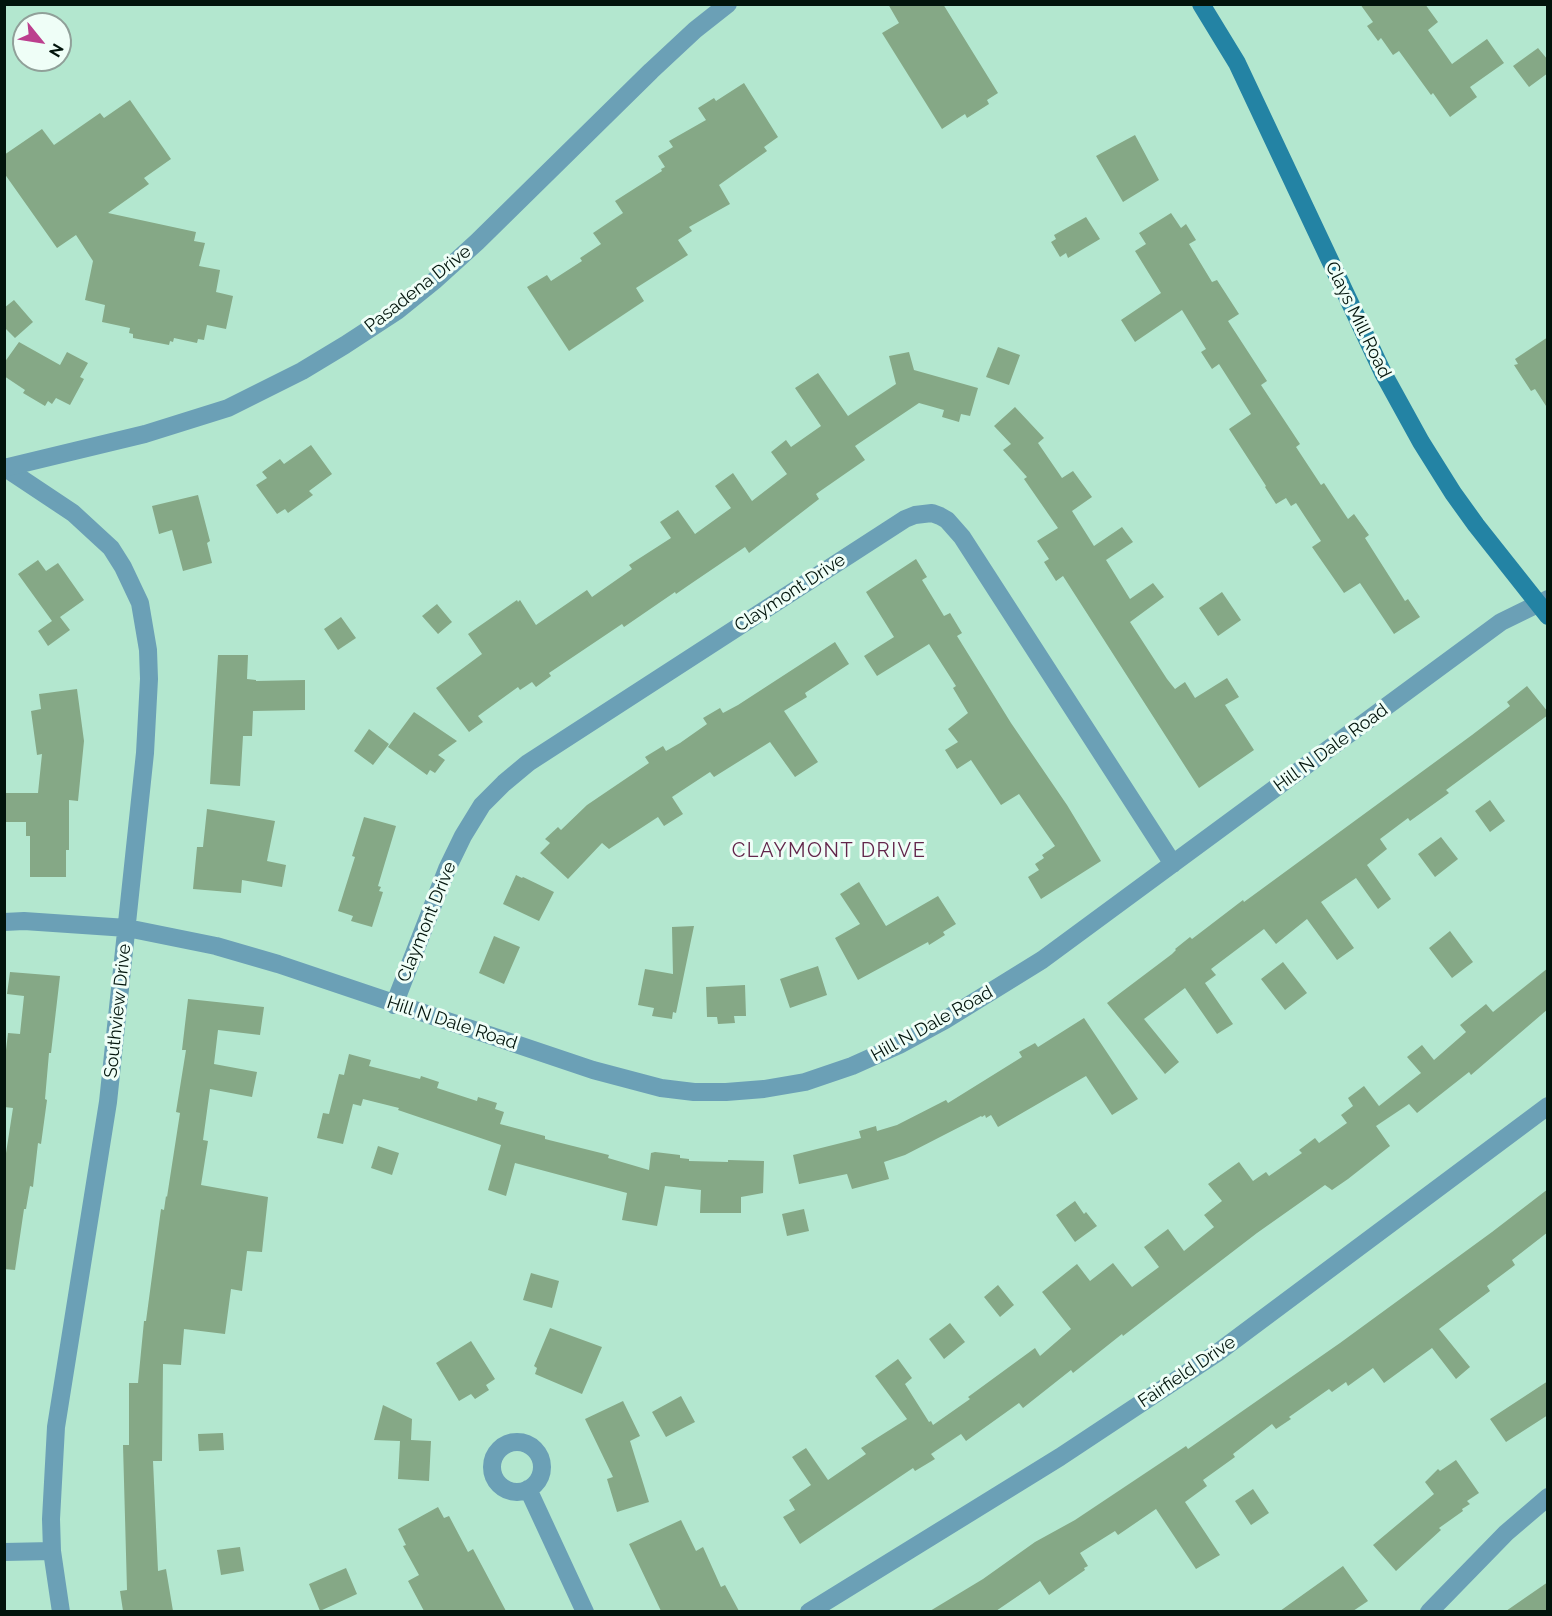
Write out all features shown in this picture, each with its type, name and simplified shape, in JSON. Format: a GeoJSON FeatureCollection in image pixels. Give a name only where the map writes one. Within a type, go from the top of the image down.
{"type":"FeatureCollection","features":[{"type":"Feature","properties":{"kind":"main road","name":"Clays Mill Road"},"geometry":{"type":"LineString","coordinates":[[1201,4],[1237,63],[1383,373],[1421,442],[1453,494],[1544,606]]}},
{"type":"Feature","properties":{"kind":"street","name":"Pasadena Drive"},"geometry":{"type":"LineString","coordinates":[[5,468],[145,434],[228,408],[302,371],[345,345],[397,311],[442,274],[651,71],[695,30],[728,4]]}},
{"type":"Feature","properties":{"kind":"street","name":"Southview Drive"},"geometry":{"type":"LineString","coordinates":[[5,468],[73,513],[111,548],[140,603],[147,638],[149,679],[145,753],[108,1102],[56,1427],[52,1469],[52,1551],[61,1611]]}},
{"type":"Feature","properties":{"kind":"street","name":"Claymont Drive"},"geometry":{"type":"LineString","coordinates":[[394,1005],[433,902],[462,837],[482,805],[504,783],[528,763],[905,519],[915,515],[932,513],[940,516],[947,520],[962,537],[1173,864]]}},
{"type":"Feature","properties":{"kind":"street","name":"Hill N Dale Road"},"geometry":{"type":"LineString","coordinates":[[4,922],[24,921],[127,928],[216,946],[278,964],[394,1005],[593,1070],[661,1088],[694,1092],[726,1092],[805,1082],[852,1066],[899,1045],[945,1020],[1042,960],[1501,622],[1544,606]]}},
{"type":"Feature","properties":{"kind":"street","name":"Fairfield Drive"},"geometry":{"type":"LineString","coordinates":[[809,1611],[1060,1457],[1217,1353],[1548,1106]]}},
{"type":"Feature","properties":{"kind":"street"},"geometry":{"type":"LineString","coordinates":[[528,1489],[585,1611]]}},
{"type":"Feature","properties":{"kind":"street"},"geometry":{"type":"LineString","coordinates":[[1429,1611],[1506,1533],[1548,1497]]}},
{"type":"Feature","properties":{"kind":"street"},"geometry":{"type":"LineString","coordinates":[[4,1552],[52,1551]]}},
{"type":"Feature","properties":{"kind":"building"},"geometry":{"type":"Polygon","coordinates":[[[888,4],[943,4],[998,93],[987,100],[989,104],[967,118],[965,114],[942,129],[882,33],[899,23],[888,4]]]}},
{"type":"Feature","properties":{"kind":"building"},"geometry":{"type":"Polygon","coordinates":[[[1360,4],[1425,4],[1438,22],[1428,30],[1452,64],[1487,39],[1504,63],[1470,87],[1477,97],[1450,117],[1399,51],[1393,55],[1381,38],[1378,41],[1367,26],[1373,22],[1360,4]]]}},
{"type":"Feature","properties":{"kind":"building"},"geometry":{"type":"Polygon","coordinates":[[[1538,48],[1548,60],[1548,73],[1529,87],[1513,66],[1538,48]]]}},
{"type":"Feature","properties":{"kind":"building"},"geometry":{"type":"Polygon","coordinates":[[[744,83],[778,137],[764,147],[767,151],[719,185],[730,204],[689,227],[692,231],[678,240],[688,255],[636,288],[644,301],[569,351],[527,287],[547,275],[551,281],[582,261],[580,258],[601,244],[593,233],[623,213],[615,201],[662,171],[661,169],[665,167],[658,156],[673,147],[669,141],[706,120],[698,108],[714,98],[716,101],[744,83]]]}},
{"type":"Feature","properties":{"kind":"building"},"geometry":{"type":"Polygon","coordinates":[[[130,100],[171,159],[144,178],[149,184],[108,213],[196,232],[194,241],[205,243],[199,266],[220,270],[216,292],[233,296],[226,329],[207,325],[204,340],[198,339],[197,343],[174,338],[169,345],[133,338],[133,334],[129,333],[130,328],[102,322],[105,305],[85,300],[93,261],[76,235],[57,248],[4,173],[4,155],[42,129],[54,145],[100,113],[104,118],[130,100]]]}},
{"type":"Feature","properties":{"kind":"building"},"geometry":{"type":"Polygon","coordinates":[[[1135,135],[1159,180],[1123,202],[1096,156],[1135,135]]]}},
{"type":"Feature","properties":{"kind":"building"},"geometry":{"type":"Polygon","coordinates":[[[1171,213],[1181,228],[1186,224],[1196,240],[1189,244],[1212,282],[1217,280],[1239,314],[1228,321],[1267,381],[1261,385],[1300,444],[1296,447],[1321,485],[1324,483],[1348,519],[1354,514],[1369,535],[1365,538],[1405,601],[1408,599],[1420,617],[1394,634],[1360,583],[1344,593],[1312,547],[1321,541],[1296,503],[1291,506],[1286,498],[1276,504],[1229,429],[1251,414],[1219,364],[1212,369],[1201,352],[1206,349],[1182,310],[1135,342],[1121,320],[1161,293],[1135,251],[1146,244],[1139,233],[1171,213]]]}},
{"type":"Feature","properties":{"kind":"building"},"geometry":{"type":"Polygon","coordinates":[[[1086,217],[1100,239],[1068,258],[1066,253],[1060,257],[1051,242],[1056,239],[1054,235],[1086,217]]]}},
{"type":"Feature","properties":{"kind":"building"},"geometry":{"type":"Polygon","coordinates":[[[14,300],[33,322],[15,338],[4,327],[4,308],[14,300]]]}},
{"type":"Feature","properties":{"kind":"building"},"geometry":{"type":"Polygon","coordinates":[[[1548,337],[1548,409],[1535,389],[1531,391],[1514,365],[1518,364],[1515,359],[1548,337]]]}},
{"type":"Feature","properties":{"kind":"building"},"geometry":{"type":"Polygon","coordinates":[[[19,342],[60,365],[67,352],[88,363],[80,377],[84,379],[70,405],[56,398],[52,404],[48,401],[45,406],[23,393],[25,390],[4,376],[4,363],[19,342]]]}},
{"type":"Feature","properties":{"kind":"building"},"geometry":{"type":"Polygon","coordinates":[[[998,347],[1020,355],[1009,385],[986,377],[998,347]]]}},
{"type":"Feature","properties":{"kind":"building"},"geometry":{"type":"Polygon","coordinates":[[[909,352],[914,370],[978,388],[970,416],[961,414],[959,422],[942,417],[944,410],[919,403],[855,446],[865,460],[816,494],[819,499],[749,553],[745,547],[624,627],[622,624],[549,673],[551,676],[536,687],[532,682],[520,690],[518,687],[478,716],[483,722],[469,732],[436,688],[482,654],[468,634],[517,600],[518,602],[520,600],[536,625],[587,590],[592,597],[632,569],[629,565],[671,538],[660,522],[678,510],[695,534],[731,508],[715,486],[733,473],[752,501],[787,474],[771,452],[786,440],[791,447],[821,426],[795,388],[818,373],[848,416],[896,384],[889,356],[909,352]]]}},
{"type":"Feature","properties":{"kind":"building"},"geometry":{"type":"Polygon","coordinates":[[[1015,407],[1044,438],[1038,443],[1062,478],[1073,471],[1092,497],[1072,511],[1094,546],[1122,527],[1133,542],[1106,560],[1130,599],[1153,583],[1164,597],[1130,622],[1167,679],[1175,689],[1185,682],[1195,698],[1227,678],[1239,697],[1225,705],[1254,750],[1199,788],[1063,576],[1056,581],[1044,562],[1049,559],[1037,541],[1058,528],[1024,479],[1027,477],[1003,450],[1011,444],[994,426],[1015,407]]]}},
{"type":"Feature","properties":{"kind":"building"},"geometry":{"type":"Polygon","coordinates":[[[311,445],[332,474],[309,491],[313,495],[288,513],[285,509],[277,514],[256,485],[267,478],[262,472],[280,459],[284,464],[311,445]]]}},
{"type":"Feature","properties":{"kind":"building"},"geometry":{"type":"Polygon","coordinates":[[[198,495],[210,541],[207,543],[212,563],[183,571],[172,530],[159,534],[152,506],[198,495]]]}},
{"type":"Feature","properties":{"kind":"building"},"geometry":{"type":"Polygon","coordinates":[[[916,559],[927,577],[922,580],[944,616],[950,613],[962,633],[957,636],[1101,861],[1041,899],[1028,877],[1039,870],[1035,864],[1044,858],[1042,855],[1055,846],[1019,794],[1001,805],[971,760],[957,769],[945,750],[958,742],[948,729],[968,713],[953,688],[956,686],[929,644],[877,676],[864,656],[894,637],[866,592],[916,559]]]}},
{"type":"Feature","properties":{"kind":"building"},"geometry":{"type":"Polygon","coordinates":[[[38,560],[46,571],[58,563],[84,600],[60,617],[70,630],[48,646],[38,631],[52,621],[18,574],[38,560]]]}},
{"type":"Feature","properties":{"kind":"building"},"geometry":{"type":"Polygon","coordinates":[[[1222,592],[1241,620],[1218,636],[1199,608],[1222,592]]]}},
{"type":"Feature","properties":{"kind":"building"},"geometry":{"type":"Polygon","coordinates":[[[437,604],[452,622],[438,634],[422,616],[437,604]]]}},
{"type":"Feature","properties":{"kind":"building"},"geometry":{"type":"Polygon","coordinates":[[[341,617],[356,638],[338,650],[324,629],[341,617]]]}},
{"type":"Feature","properties":{"kind":"building"},"geometry":{"type":"Polygon","coordinates":[[[835,642],[849,664],[805,693],[807,697],[784,711],[818,762],[795,777],[770,742],[714,777],[710,772],[672,797],[683,814],[664,826],[658,817],[609,849],[602,843],[568,879],[540,853],[550,843],[545,839],[558,827],[561,830],[587,805],[649,763],[645,757],[663,746],[666,751],[680,743],[707,724],[703,718],[720,708],[723,713],[738,705],[835,642]]]}},
{"type":"Feature","properties":{"kind":"building"},"geometry":{"type":"Polygon","coordinates":[[[218,655],[248,655],[247,679],[256,681],[305,680],[305,710],[253,711],[252,736],[243,736],[240,786],[210,784],[218,655]]]}},
{"type":"Feature","properties":{"kind":"building"},"geometry":{"type":"Polygon","coordinates":[[[1527,686],[1548,715],[1446,790],[1449,793],[1410,821],[1408,818],[1380,839],[1387,849],[1367,865],[1391,899],[1378,909],[1356,878],[1321,902],[1354,948],[1337,960],[1307,919],[1276,944],[1264,929],[1211,969],[1216,975],[1205,983],[1233,1024],[1217,1034],[1185,988],[1144,1019],[1179,1062],[1165,1074],[1107,1003],[1172,954],[1190,937],[1192,939],[1243,900],[1244,902],[1472,735],[1510,706],[1507,702],[1527,686]]]}},
{"type":"Feature","properties":{"kind":"building"},"geometry":{"type":"Polygon","coordinates":[[[77,689],[84,741],[78,801],[69,800],[69,850],[66,850],[66,877],[30,877],[30,836],[26,836],[26,822],[4,822],[4,793],[38,793],[42,754],[37,755],[31,711],[41,709],[39,694],[77,689]]]}},
{"type":"Feature","properties":{"kind":"building"},"geometry":{"type":"Polygon","coordinates":[[[414,712],[457,741],[438,755],[445,760],[435,773],[430,770],[427,775],[388,747],[414,712]]]}},
{"type":"Feature","properties":{"kind":"building"},"geometry":{"type":"Polygon","coordinates":[[[369,729],[389,744],[373,765],[354,751],[369,729]]]}},
{"type":"Feature","properties":{"kind":"building"},"geometry":{"type":"Polygon","coordinates":[[[1490,800],[1505,821],[1490,832],[1475,811],[1490,800]]]}},
{"type":"Feature","properties":{"kind":"building"},"geometry":{"type":"Polygon","coordinates":[[[207,809],[275,821],[267,861],[286,865],[282,887],[242,880],[241,893],[193,889],[197,847],[203,847],[207,809]]]}},
{"type":"Feature","properties":{"kind":"building"},"geometry":{"type":"Polygon","coordinates":[[[364,817],[396,826],[378,886],[381,887],[379,891],[383,892],[372,927],[351,921],[353,916],[338,911],[355,857],[352,856],[364,817]]]}},
{"type":"Feature","properties":{"kind":"building"},"geometry":{"type":"Polygon","coordinates":[[[1441,837],[1458,859],[1435,877],[1418,854],[1441,837]]]}},
{"type":"Feature","properties":{"kind":"building"},"geometry":{"type":"Polygon","coordinates":[[[516,875],[554,892],[539,921],[503,904],[516,875]]]}},
{"type":"Feature","properties":{"kind":"building"},"geometry":{"type":"Polygon","coordinates":[[[859,882],[886,926],[938,896],[956,924],[943,932],[945,935],[929,945],[928,942],[858,980],[835,938],[860,924],[840,894],[859,882]]]}},
{"type":"Feature","properties":{"kind":"building"},"geometry":{"type":"Polygon","coordinates":[[[694,926],[676,1013],[673,1012],[672,1019],[652,1016],[654,1008],[638,1005],[645,969],[673,974],[672,927],[694,926]]]}},
{"type":"Feature","properties":{"kind":"building"},"geometry":{"type":"Polygon","coordinates":[[[1450,931],[1473,962],[1452,978],[1429,948],[1450,931]]]}},
{"type":"Feature","properties":{"kind":"building"},"geometry":{"type":"Polygon","coordinates":[[[494,936],[520,947],[504,984],[479,973],[494,936]]]}},
{"type":"Feature","properties":{"kind":"building"},"geometry":{"type":"Polygon","coordinates":[[[1283,962],[1307,993],[1285,1010],[1261,979],[1283,962]]]}},
{"type":"Feature","properties":{"kind":"building"},"geometry":{"type":"Polygon","coordinates":[[[818,966],[827,995],[790,1008],[780,979],[818,966]]]}},
{"type":"Feature","properties":{"kind":"building"},"geometry":{"type":"Polygon","coordinates":[[[1548,968],[1548,1009],[1471,1075],[1469,1072],[1417,1113],[1409,1104],[1376,1126],[1390,1146],[1348,1179],[1332,1190],[1325,1185],[1257,1233],[1073,1373],[1071,1370],[1023,1408],[1019,1403],[966,1441],[961,1434],[931,1454],[935,1459],[915,1471],[913,1468],[800,1544],[783,1517],[795,1510],[789,1500],[811,1485],[792,1457],[806,1448],[828,1480],[866,1454],[861,1448],[907,1419],[875,1376],[898,1359],[912,1378],[905,1384],[933,1425],[1035,1348],[1040,1356],[1071,1329],[1042,1292],[1077,1264],[1090,1281],[1113,1263],[1132,1287],[1159,1267],[1144,1247],[1168,1229],[1184,1251],[1214,1227],[1204,1215],[1222,1201],[1208,1184],[1239,1162],[1253,1181],[1266,1172],[1269,1176],[1302,1153],[1299,1150],[1315,1138],[1319,1143],[1347,1123],[1341,1115],[1353,1106],[1348,1098],[1364,1086],[1379,1106],[1421,1073],[1407,1057],[1422,1045],[1434,1060],[1466,1032],[1460,1025],[1486,1004],[1493,1012],[1548,968]]]}},
{"type":"Feature","properties":{"kind":"building"},"geometry":{"type":"Polygon","coordinates":[[[10,972],[60,976],[51,1053],[49,1053],[45,1099],[47,1100],[41,1144],[38,1143],[33,1187],[30,1186],[26,1209],[24,1209],[15,1270],[4,1269],[4,1166],[13,1108],[4,1107],[4,1067],[8,1033],[20,1034],[24,996],[7,994],[10,972]]]}},
{"type":"Feature","properties":{"kind":"building"},"geometry":{"type":"Polygon","coordinates":[[[745,985],[746,1016],[734,1016],[735,1023],[718,1024],[717,1017],[707,1017],[706,987],[745,985]]]}},
{"type":"Feature","properties":{"kind":"building"},"geometry":{"type":"Polygon","coordinates":[[[188,999],[264,1007],[260,1035],[218,1030],[214,1064],[257,1072],[252,1097],[210,1089],[203,1140],[208,1141],[201,1185],[268,1197],[262,1252],[247,1251],[242,1291],[231,1289],[225,1334],[184,1329],[181,1365],[163,1364],[162,1461],[153,1461],[158,1571],[166,1569],[173,1611],[123,1611],[120,1591],[127,1590],[123,1445],[129,1445],[129,1383],[138,1383],[144,1321],[146,1321],[161,1209],[164,1210],[167,1197],[180,1113],[176,1112],[186,1050],[182,1050],[188,999]]]}},
{"type":"Feature","properties":{"kind":"building"},"geometry":{"type":"Polygon","coordinates":[[[1084,1018],[1138,1099],[1112,1115],[1086,1076],[998,1127],[991,1115],[986,1118],[985,1115],[981,1116],[905,1155],[884,1162],[889,1179],[852,1189],[847,1174],[799,1184],[793,1155],[861,1138],[859,1131],[876,1126],[877,1131],[897,1125],[946,1100],[948,1103],[1022,1057],[1019,1052],[1035,1043],[1038,1047],[1084,1018]]]}},
{"type":"Feature","properties":{"kind":"building"},"geometry":{"type":"Polygon","coordinates":[[[349,1054],[371,1060],[369,1066],[420,1079],[421,1076],[439,1082],[437,1088],[477,1101],[478,1097],[497,1103],[495,1109],[504,1112],[500,1124],[545,1136],[545,1139],[609,1155],[608,1158],[649,1170],[651,1153],[655,1152],[680,1155],[680,1158],[689,1159],[689,1161],[764,1161],[763,1193],[741,1197],[741,1213],[700,1213],[701,1190],[665,1186],[657,1226],[622,1220],[627,1193],[515,1163],[506,1196],[488,1190],[501,1145],[398,1110],[399,1108],[363,1099],[361,1106],[353,1104],[343,1144],[317,1138],[323,1113],[329,1114],[339,1074],[344,1075],[349,1054]]]}},
{"type":"Feature","properties":{"kind":"building"},"geometry":{"type":"Polygon","coordinates":[[[378,1146],[399,1153],[392,1175],[371,1168],[378,1146]]]}},
{"type":"Feature","properties":{"kind":"building"},"geometry":{"type":"Polygon","coordinates":[[[1548,1189],[1548,1232],[1512,1260],[1515,1265],[1487,1286],[1490,1291],[1439,1329],[1470,1367],[1456,1379],[1432,1348],[1384,1383],[1373,1368],[1348,1386],[1346,1382],[1332,1392],[1329,1389],[1276,1429],[1272,1424],[1233,1454],[1235,1457],[1203,1480],[1207,1486],[1185,1502],[1220,1555],[1196,1569],[1156,1509],[1118,1535],[1115,1531],[1080,1553],[1088,1566],[1049,1595],[1040,1581],[996,1611],[930,1611],[983,1579],[1035,1542],[1075,1520],[1186,1446],[1188,1449],[1340,1343],[1548,1189]]]}},
{"type":"Feature","properties":{"kind":"building"},"geometry":{"type":"Polygon","coordinates":[[[1075,1201],[1084,1214],[1086,1212],[1097,1226],[1075,1242],[1056,1215],[1075,1201]]]}},
{"type":"Feature","properties":{"kind":"building"},"geometry":{"type":"Polygon","coordinates":[[[804,1209],[809,1231],[787,1236],[782,1214],[804,1209]]]}},
{"type":"Feature","properties":{"kind":"building"},"geometry":{"type":"Polygon","coordinates":[[[531,1273],[559,1281],[552,1308],[523,1300],[531,1273]]]}},
{"type":"Feature","properties":{"kind":"building"},"geometry":{"type":"Polygon","coordinates":[[[998,1285],[1014,1305],[1000,1317],[984,1297],[998,1285]]]}},
{"type":"Feature","properties":{"kind":"building"},"geometry":{"type":"Polygon","coordinates":[[[950,1323],[965,1342],[944,1359],[929,1339],[950,1323]]]}},
{"type":"Feature","properties":{"kind":"building"},"geometry":{"type":"Polygon","coordinates":[[[550,1328],[602,1347],[582,1394],[535,1374],[537,1368],[534,1366],[550,1328]]]}},
{"type":"Feature","properties":{"kind":"building"},"geometry":{"type":"Polygon","coordinates":[[[471,1341],[495,1379],[486,1385],[489,1390],[475,1399],[471,1394],[459,1401],[436,1363],[471,1341]]]}},
{"type":"Feature","properties":{"kind":"building"},"geometry":{"type":"Polygon","coordinates":[[[1548,1381],[1548,1415],[1506,1442],[1490,1419],[1548,1381]]]}},
{"type":"Feature","properties":{"kind":"building"},"geometry":{"type":"Polygon","coordinates":[[[681,1396],[695,1422],[666,1437],[652,1412],[681,1396]]]}},
{"type":"Feature","properties":{"kind":"building"},"geometry":{"type":"Polygon","coordinates":[[[623,1401],[640,1436],[630,1441],[649,1502],[617,1512],[607,1479],[613,1477],[585,1419],[623,1401]]]}},
{"type":"Feature","properties":{"kind":"building"},"geometry":{"type":"Polygon","coordinates":[[[383,1405],[412,1419],[411,1440],[431,1441],[429,1481],[398,1479],[400,1441],[374,1440],[383,1405]]]}},
{"type":"Feature","properties":{"kind":"building"},"geometry":{"type":"Polygon","coordinates":[[[223,1433],[224,1450],[199,1451],[198,1434],[223,1433]]]}},
{"type":"Feature","properties":{"kind":"building"},"geometry":{"type":"Polygon","coordinates":[[[1456,1460],[1479,1493],[1467,1501],[1470,1504],[1462,1509],[1463,1511],[1439,1528],[1441,1530],[1396,1571],[1373,1545],[1434,1494],[1425,1482],[1438,1469],[1440,1471],[1456,1460]]]}},
{"type":"Feature","properties":{"kind":"building"},"geometry":{"type":"Polygon","coordinates":[[[1253,1489],[1269,1513],[1251,1525],[1235,1501],[1253,1489]]]}},
{"type":"Feature","properties":{"kind":"building"},"geometry":{"type":"Polygon","coordinates":[[[438,1507],[444,1518],[449,1516],[468,1552],[473,1549],[506,1611],[424,1611],[408,1581],[419,1575],[403,1546],[406,1545],[398,1529],[438,1507]]]}},
{"type":"Feature","properties":{"kind":"building"},"geometry":{"type":"Polygon","coordinates":[[[681,1520],[696,1551],[703,1547],[721,1587],[725,1585],[739,1611],[661,1611],[629,1544],[681,1520]]]}},
{"type":"Feature","properties":{"kind":"building"},"geometry":{"type":"Polygon","coordinates":[[[240,1547],[244,1571],[221,1575],[217,1550],[240,1547]]]}},
{"type":"Feature","properties":{"kind":"building"},"geometry":{"type":"Polygon","coordinates":[[[1343,1566],[1368,1601],[1353,1611],[1280,1611],[1343,1566]]]}},
{"type":"Feature","properties":{"kind":"building"},"geometry":{"type":"Polygon","coordinates":[[[346,1568],[357,1594],[320,1611],[309,1584],[346,1568]]]}},
{"type":"Feature","properties":{"kind":"building"},"geometry":{"type":"Polygon","coordinates":[[[1548,1582],[1548,1611],[1506,1611],[1548,1582]]]}},
{"type":"Feature","properties":{"kind":"district","name":"CLAYMONT DRIVE"},"geometry":{"type":"Point","coordinates":[829,851]}}]}
